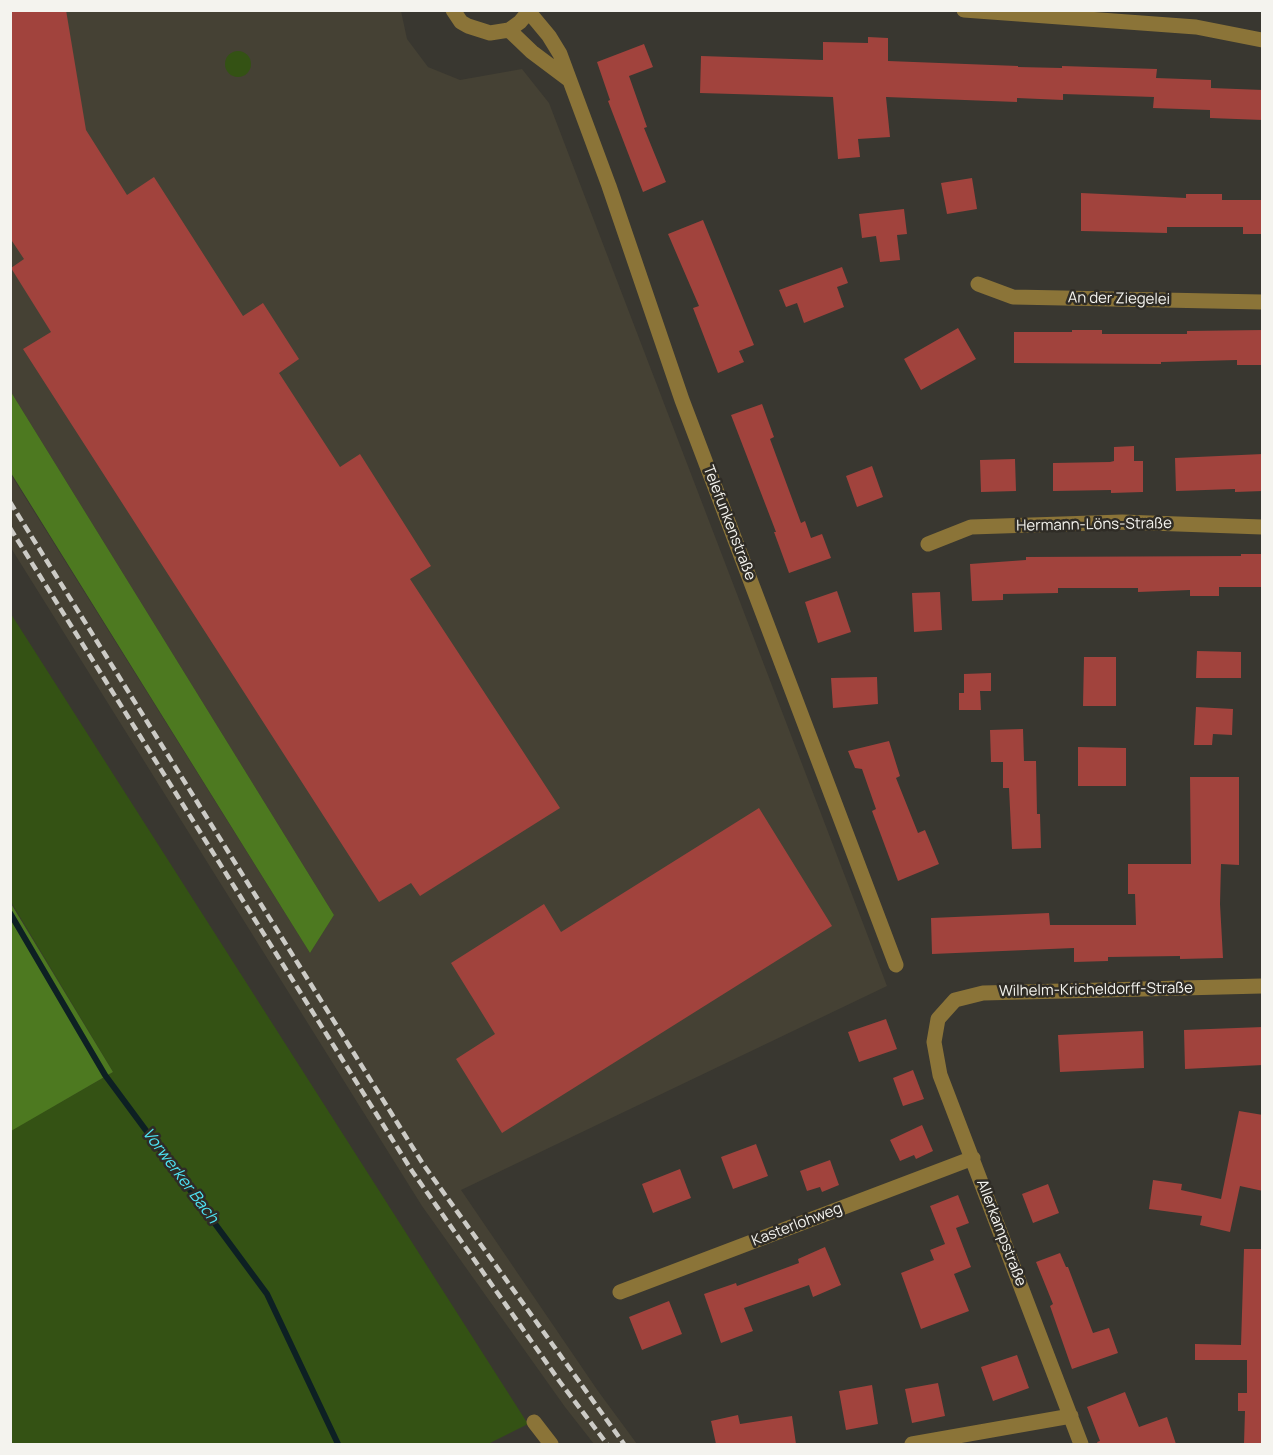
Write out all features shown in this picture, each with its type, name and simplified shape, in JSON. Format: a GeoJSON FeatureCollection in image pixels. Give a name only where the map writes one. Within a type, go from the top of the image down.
{"type":"FeatureCollection","features":[{"type":"Feature","properties":{"kind":"street"},"geometry":{"type":"LineString","coordinates":[[453,10],[461,22],[478,31],[490,33],[508,30],[532,52],[568,79]]}},
{"type":"Feature","properties":{"kind":"street"},"geometry":{"type":"LineString","coordinates":[[964,10],[1196,27],[1263,40]]}},
{"type":"Feature","properties":{"kind":"street","name":"Telefunkenstraße"},"geometry":{"type":"LineString","coordinates":[[508,30],[520,22],[529,11],[560,54],[609,186],[682,400],[896,965]]}},
{"type":"Feature","properties":{"kind":"street","name":"An der Ziegelei"},"geometry":{"type":"LineString","coordinates":[[978,284],[1012,297],[1263,302]]}},
{"type":"Feature","properties":{"kind":"street","name":"Hermann-Löns-Straße"},"geometry":{"type":"LineString","coordinates":[[928,544],[970,527],[1122,522],[1263,527]]}},
{"type":"Feature","properties":{"kind":"street","name":"Wilhelm-Kricheldorff-Straße"},"geometry":{"type":"LineString","coordinates":[[938,1019],[955,1000],[982,993],[1263,986]]}},
{"type":"Feature","properties":{"kind":"street","name":"Allerkampstraße"},"geometry":{"type":"LineString","coordinates":[[938,1019],[934,1042],[940,1075],[1081,1444]]}},
{"type":"Feature","properties":{"kind":"street","name":"Kasterlohweg"},"geometry":{"type":"LineString","coordinates":[[620,1292],[973,1158]]}},
{"type":"Feature","properties":{"kind":"street"},"geometry":{"type":"LineString","coordinates":[[912,1444],[1071,1416]]}},
{"type":"Feature","properties":{"kind":"street"},"geometry":{"type":"LineString","coordinates":[[534,1422],[551,1444]]}},
{"type":"Feature","properties":{"kind":"shaded area"},"geometry":{"type":"Polygon","coordinates":[[[11,11],[401,11],[407,39],[428,67],[460,80],[522,69],[549,103],[887,986],[461,1190],[598,1391],[637,1444],[594,1444],[565,1407],[422,1206],[11,548],[10,473],[310,953],[334,915],[11,392],[11,11]]]}},
{"type":"Feature","properties":{"kind":"green space"},"geometry":{"type":"Polygon","coordinates":[[[238,51],[247,55],[251,64],[247,73],[238,77],[229,73],[225,64],[229,55],[238,51]]]}},
{"type":"Feature","properties":{"kind":"green space"},"geometry":{"type":"Polygon","coordinates":[[[11,392],[334,915],[310,953],[11,473],[11,392]]]}},
{"type":"Feature","properties":{"kind":"green space"},"geometry":{"type":"Polygon","coordinates":[[[11,614],[528,1424],[488,1444],[11,1444],[10,1131],[113,1072],[11,902],[11,614]]]}},
{"type":"Feature","properties":{"kind":"green space"},"geometry":{"type":"Polygon","coordinates":[[[10,902],[113,1072],[11,1131],[10,1131],[10,902]]]}},
{"type":"Feature","properties":{"kind":"building"},"geometry":{"type":"Polygon","coordinates":[[[10,10],[66,10],[86,130],[127,195],[154,177],[243,316],[263,303],[299,359],[279,373],[340,467],[360,454],[431,566],[410,579],[560,808],[420,896],[411,883],[379,902],[23,349],[51,332],[11,268],[24,259],[10,238],[10,10]]]}},
{"type":"Feature","properties":{"kind":"building"},"geometry":{"type":"Polygon","coordinates":[[[868,37],[888,38],[888,61],[1018,67],[1157,69],[1156,78],[1211,80],[1211,88],[1263,90],[1263,120],[1210,118],[1210,110],[1153,108],[1154,97],[1063,94],[1063,100],[1017,98],[1017,102],[886,97],[890,137],[858,139],[860,157],[838,159],[833,97],[700,93],[701,56],[823,60],[823,42],[868,43],[868,37]]]}},
{"type":"Feature","properties":{"kind":"building"},"geometry":{"type":"Polygon","coordinates":[[[644,44],[653,67],[629,76],[647,127],[644,128],[666,182],[643,192],[608,101],[610,100],[597,62],[644,44]]]}},
{"type":"Feature","properties":{"kind":"building"},"geometry":{"type":"Polygon","coordinates":[[[972,178],[977,209],[947,214],[941,183],[972,178]]]}},
{"type":"Feature","properties":{"kind":"building"},"geometry":{"type":"Polygon","coordinates":[[[1081,193],[1186,198],[1186,194],[1222,194],[1222,200],[1263,200],[1263,234],[1243,234],[1243,227],[1167,227],[1167,233],[1081,231],[1081,193]]]}},
{"type":"Feature","properties":{"kind":"building"},"geometry":{"type":"Polygon","coordinates":[[[904,209],[907,234],[897,235],[900,260],[880,262],[876,236],[862,238],[859,214],[904,209]]]}},
{"type":"Feature","properties":{"kind":"building"},"geometry":{"type":"Polygon","coordinates":[[[703,220],[754,345],[739,351],[744,362],[718,373],[693,308],[699,306],[668,234],[703,220]]]}},
{"type":"Feature","properties":{"kind":"building"},"geometry":{"type":"Polygon","coordinates":[[[842,267],[848,283],[837,287],[844,307],[804,323],[797,303],[786,307],[779,290],[842,267]]]}},
{"type":"Feature","properties":{"kind":"building"},"geometry":{"type":"Polygon","coordinates":[[[958,328],[976,359],[921,390],[904,359],[958,328]]]}},
{"type":"Feature","properties":{"kind":"building"},"geometry":{"type":"Polygon","coordinates":[[[1072,330],[1102,330],[1102,334],[1187,334],[1187,331],[1263,330],[1263,365],[1237,365],[1237,360],[1161,362],[1161,364],[1014,363],[1014,332],[1072,332],[1072,330]]]}},
{"type":"Feature","properties":{"kind":"building"},"geometry":{"type":"Polygon","coordinates":[[[762,404],[774,437],[770,439],[801,523],[805,521],[811,538],[822,534],[831,558],[789,573],[774,532],[776,532],[731,415],[762,404]]]}},
{"type":"Feature","properties":{"kind":"building"},"geometry":{"type":"Polygon","coordinates":[[[1134,446],[1134,461],[1143,461],[1143,492],[1053,491],[1053,463],[1110,462],[1114,461],[1114,447],[1134,446]]]}},
{"type":"Feature","properties":{"kind":"building"},"geometry":{"type":"Polygon","coordinates":[[[1263,454],[1263,491],[1235,492],[1235,489],[1176,491],[1175,458],[1263,454]]]}},
{"type":"Feature","properties":{"kind":"building"},"geometry":{"type":"Polygon","coordinates":[[[1015,459],[1016,491],[981,492],[980,460],[1015,459]]]}},
{"type":"Feature","properties":{"kind":"building"},"geometry":{"type":"Polygon","coordinates":[[[872,466],[883,497],[857,507],[846,476],[872,466]]]}},
{"type":"Feature","properties":{"kind":"building"},"geometry":{"type":"Polygon","coordinates":[[[1241,554],[1263,554],[1263,587],[1219,587],[1219,596],[1190,596],[1190,590],[1138,592],[1138,588],[1058,588],[1058,593],[1003,594],[1003,600],[972,601],[970,564],[1026,560],[1026,557],[1241,556],[1241,554]]]}},
{"type":"Feature","properties":{"kind":"building"},"geometry":{"type":"Polygon","coordinates":[[[837,591],[851,632],[818,643],[805,602],[837,591]]]}},
{"type":"Feature","properties":{"kind":"building"},"geometry":{"type":"Polygon","coordinates":[[[940,592],[942,630],[914,632],[912,593],[940,592]]]}},
{"type":"Feature","properties":{"kind":"building"},"geometry":{"type":"Polygon","coordinates":[[[1197,651],[1241,652],[1241,678],[1196,678],[1197,651]]]}},
{"type":"Feature","properties":{"kind":"building"},"geometry":{"type":"Polygon","coordinates":[[[1084,657],[1116,657],[1116,706],[1083,706],[1084,657]]]}},
{"type":"Feature","properties":{"kind":"building"},"geometry":{"type":"Polygon","coordinates":[[[991,673],[991,691],[980,691],[981,710],[959,710],[959,693],[964,693],[964,674],[991,673]]]}},
{"type":"Feature","properties":{"kind":"building"},"geometry":{"type":"Polygon","coordinates":[[[877,677],[878,704],[833,708],[831,678],[877,677]]]}},
{"type":"Feature","properties":{"kind":"building"},"geometry":{"type":"Polygon","coordinates":[[[1196,707],[1233,709],[1232,735],[1213,734],[1212,745],[1194,745],[1196,707]]]}},
{"type":"Feature","properties":{"kind":"building"},"geometry":{"type":"Polygon","coordinates":[[[1023,729],[1024,761],[1036,761],[1037,814],[1040,814],[1041,848],[1012,849],[1009,788],[1003,788],[1003,762],[991,762],[990,730],[1023,729]]]}},
{"type":"Feature","properties":{"kind":"building"},"geometry":{"type":"Polygon","coordinates":[[[889,741],[900,776],[896,778],[918,833],[925,830],[939,864],[898,881],[872,811],[876,809],[862,769],[855,768],[848,751],[889,741]]]}},
{"type":"Feature","properties":{"kind":"building"},"geometry":{"type":"Polygon","coordinates":[[[1078,747],[1126,748],[1126,786],[1078,786],[1078,747]]]}},
{"type":"Feature","properties":{"kind":"building"},"geometry":{"type":"Polygon","coordinates":[[[1190,777],[1239,777],[1239,865],[1221,864],[1220,904],[1223,958],[1108,957],[1108,961],[1074,962],[1074,948],[932,954],[931,918],[1049,913],[1050,925],[1136,925],[1135,894],[1128,894],[1128,864],[1191,864],[1190,777]]]}},
{"type":"Feature","properties":{"kind":"building"},"geometry":{"type":"Polygon","coordinates":[[[759,808],[832,926],[502,1133],[456,1059],[495,1034],[451,963],[544,904],[561,932],[759,808]]]}},
{"type":"Feature","properties":{"kind":"building"},"geometry":{"type":"Polygon","coordinates":[[[886,1019],[897,1049],[859,1062],[848,1032],[886,1019]]]}},
{"type":"Feature","properties":{"kind":"building"},"geometry":{"type":"Polygon","coordinates":[[[1263,1027],[1263,1065],[1185,1069],[1184,1030],[1263,1027]]]}},
{"type":"Feature","properties":{"kind":"building"},"geometry":{"type":"Polygon","coordinates":[[[1143,1031],[1144,1068],[1060,1072],[1058,1035],[1143,1031]]]}},
{"type":"Feature","properties":{"kind":"building"},"geometry":{"type":"Polygon","coordinates":[[[913,1070],[924,1099],[903,1106],[893,1078],[913,1070]]]}},
{"type":"Feature","properties":{"kind":"building"},"geometry":{"type":"Polygon","coordinates":[[[1239,1111],[1263,1115],[1263,1191],[1240,1186],[1230,1232],[1200,1225],[1202,1216],[1149,1209],[1153,1180],[1182,1184],[1181,1190],[1221,1199],[1239,1111]]]}},
{"type":"Feature","properties":{"kind":"building"},"geometry":{"type":"Polygon","coordinates":[[[922,1125],[933,1151],[916,1159],[914,1155],[900,1161],[890,1140],[922,1125]]]}},
{"type":"Feature","properties":{"kind":"building"},"geometry":{"type":"Polygon","coordinates":[[[756,1144],[768,1176],[733,1189],[721,1157],[756,1144]]]}},
{"type":"Feature","properties":{"kind":"building"},"geometry":{"type":"Polygon","coordinates":[[[830,1160],[839,1185],[822,1192],[820,1187],[807,1191],[800,1171],[830,1160]]]}},
{"type":"Feature","properties":{"kind":"building"},"geometry":{"type":"Polygon","coordinates":[[[680,1169],[691,1198],[653,1213],[642,1184],[680,1169]]]}},
{"type":"Feature","properties":{"kind":"building"},"geometry":{"type":"Polygon","coordinates":[[[1048,1184],[1059,1213],[1033,1223],[1022,1194],[1048,1184]]]}},
{"type":"Feature","properties":{"kind":"building"},"geometry":{"type":"Polygon","coordinates":[[[958,1195],[969,1223],[956,1228],[971,1267],[954,1274],[969,1311],[921,1329],[901,1273],[934,1260],[930,1250],[945,1244],[930,1206],[958,1195]]]}},
{"type":"Feature","properties":{"kind":"building"},"geometry":{"type":"Polygon","coordinates":[[[825,1247],[841,1285],[813,1297],[809,1285],[744,1308],[753,1331],[721,1343],[704,1294],[736,1283],[737,1286],[799,1263],[798,1259],[825,1247]]]}},
{"type":"Feature","properties":{"kind":"building"},"geometry":{"type":"Polygon","coordinates":[[[1244,1249],[1263,1249],[1263,1444],[1244,1444],[1245,1411],[1238,1411],[1238,1393],[1247,1393],[1247,1360],[1195,1360],[1195,1344],[1241,1345],[1244,1249]]]}},
{"type":"Feature","properties":{"kind":"building"},"geometry":{"type":"Polygon","coordinates":[[[1060,1253],[1068,1267],[1093,1333],[1109,1328],[1118,1353],[1072,1369],[1050,1306],[1053,1304],[1036,1262],[1060,1253]]]}},
{"type":"Feature","properties":{"kind":"building"},"geometry":{"type":"Polygon","coordinates":[[[669,1301],[682,1334],[642,1350],[629,1317],[669,1301]]]}},
{"type":"Feature","properties":{"kind":"building"},"geometry":{"type":"Polygon","coordinates":[[[1017,1355],[1029,1388],[993,1401],[981,1367],[1017,1355]]]}},
{"type":"Feature","properties":{"kind":"building"},"geometry":{"type":"Polygon","coordinates":[[[938,1383],[945,1416],[912,1423],[905,1389],[938,1383]]]}},
{"type":"Feature","properties":{"kind":"building"},"geometry":{"type":"Polygon","coordinates":[[[872,1385],[878,1424],[846,1430],[839,1391],[872,1385]]]}},
{"type":"Feature","properties":{"kind":"building"},"geometry":{"type":"Polygon","coordinates":[[[1125,1392],[1139,1427],[1167,1417],[1176,1444],[1098,1444],[1097,1442],[1100,1441],[1087,1407],[1125,1392]]]}},
{"type":"Feature","properties":{"kind":"building"},"geometry":{"type":"Polygon","coordinates":[[[738,1415],[740,1424],[792,1416],[796,1444],[716,1444],[711,1421],[738,1415]]]}},
{"type":"Feature","properties":{"kind":"waterway","name":"Vorwerker Bach"},"geometry":{"type":"LineString","coordinates":[[10,913],[105,1075],[267,1294],[338,1444]]}},
{"type":"Feature","properties":{"kind":"railway"},"geometry":{"type":"LineString","coordinates":[[10,502],[423,1164],[624,1444]]}},
{"type":"Feature","properties":{"kind":"railway"},"geometry":{"type":"LineString","coordinates":[[10,528],[412,1171],[560,1382],[607,1444]]}}]}
